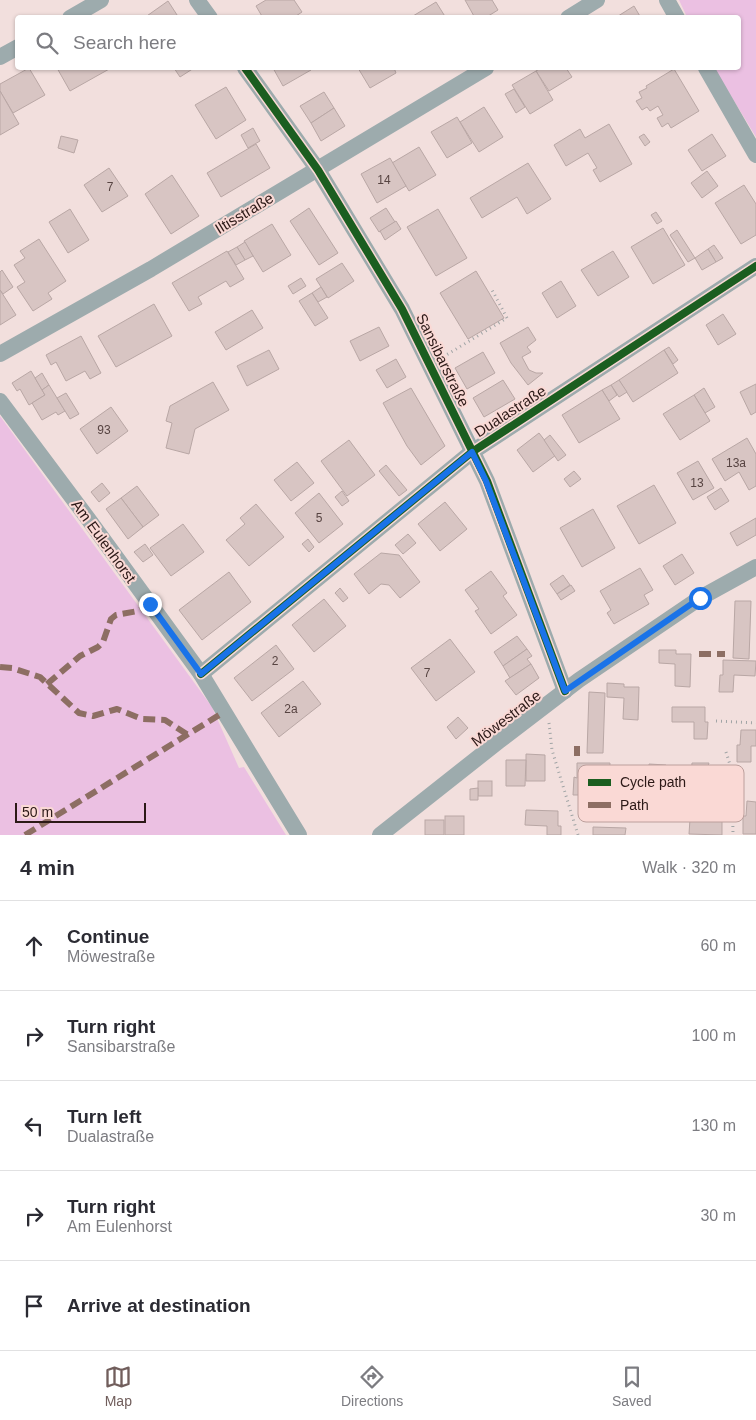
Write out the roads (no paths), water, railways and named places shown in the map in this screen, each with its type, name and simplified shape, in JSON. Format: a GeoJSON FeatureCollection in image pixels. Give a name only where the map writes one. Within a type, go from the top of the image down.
{"type":"FeatureCollection","features":[{"type":"Feature","properties":{"kind":"street"},"geometry":{"type":"LineString","coordinates":[[75,15],[101,0]]}},
{"type":"Feature","properties":{"kind":"street"},"geometry":{"type":"LineString","coordinates":[[197,0],[208,15]]}},
{"type":"Feature","properties":{"kind":"street"},"geometry":{"type":"LineString","coordinates":[[573,15],[597,0]]}},
{"type":"Feature","properties":{"kind":"street"},"geometry":{"type":"LineString","coordinates":[[667,0],[675,15]]}},
{"type":"Feature","properties":{"kind":"street"},"geometry":{"type":"LineString","coordinates":[[0,57],[15,49]]}},
{"type":"Feature","properties":{"kind":"street","name":"Sansibarstraße"},"geometry":{"type":"LineString","coordinates":[[246,70],[318,170],[402,309],[486,481],[565,691]]}},
{"type":"Feature","properties":{"kind":"street","name":"Iltisstraße"},"geometry":{"type":"LineString","coordinates":[[0,354],[151,269],[483,70]]}},
{"type":"Feature","properties":{"kind":"street"},"geometry":{"type":"LineString","coordinates":[[707,70],[756,155]]}},
{"type":"Feature","properties":{"kind":"street","name":"Dualastraße"},"geometry":{"type":"LineString","coordinates":[[201,674],[472,452],[756,266]]}},
{"type":"Feature","properties":{"kind":"street","name":"Am Eulenhorst"},"geometry":{"type":"LineString","coordinates":[[0,402],[201,674],[299,835]]}},
{"type":"Feature","properties":{"kind":"street","name":"Möwestraße"},"geometry":{"type":"LineString","coordinates":[[380,835],[565,691],[700,598],[756,567]]}}]}
